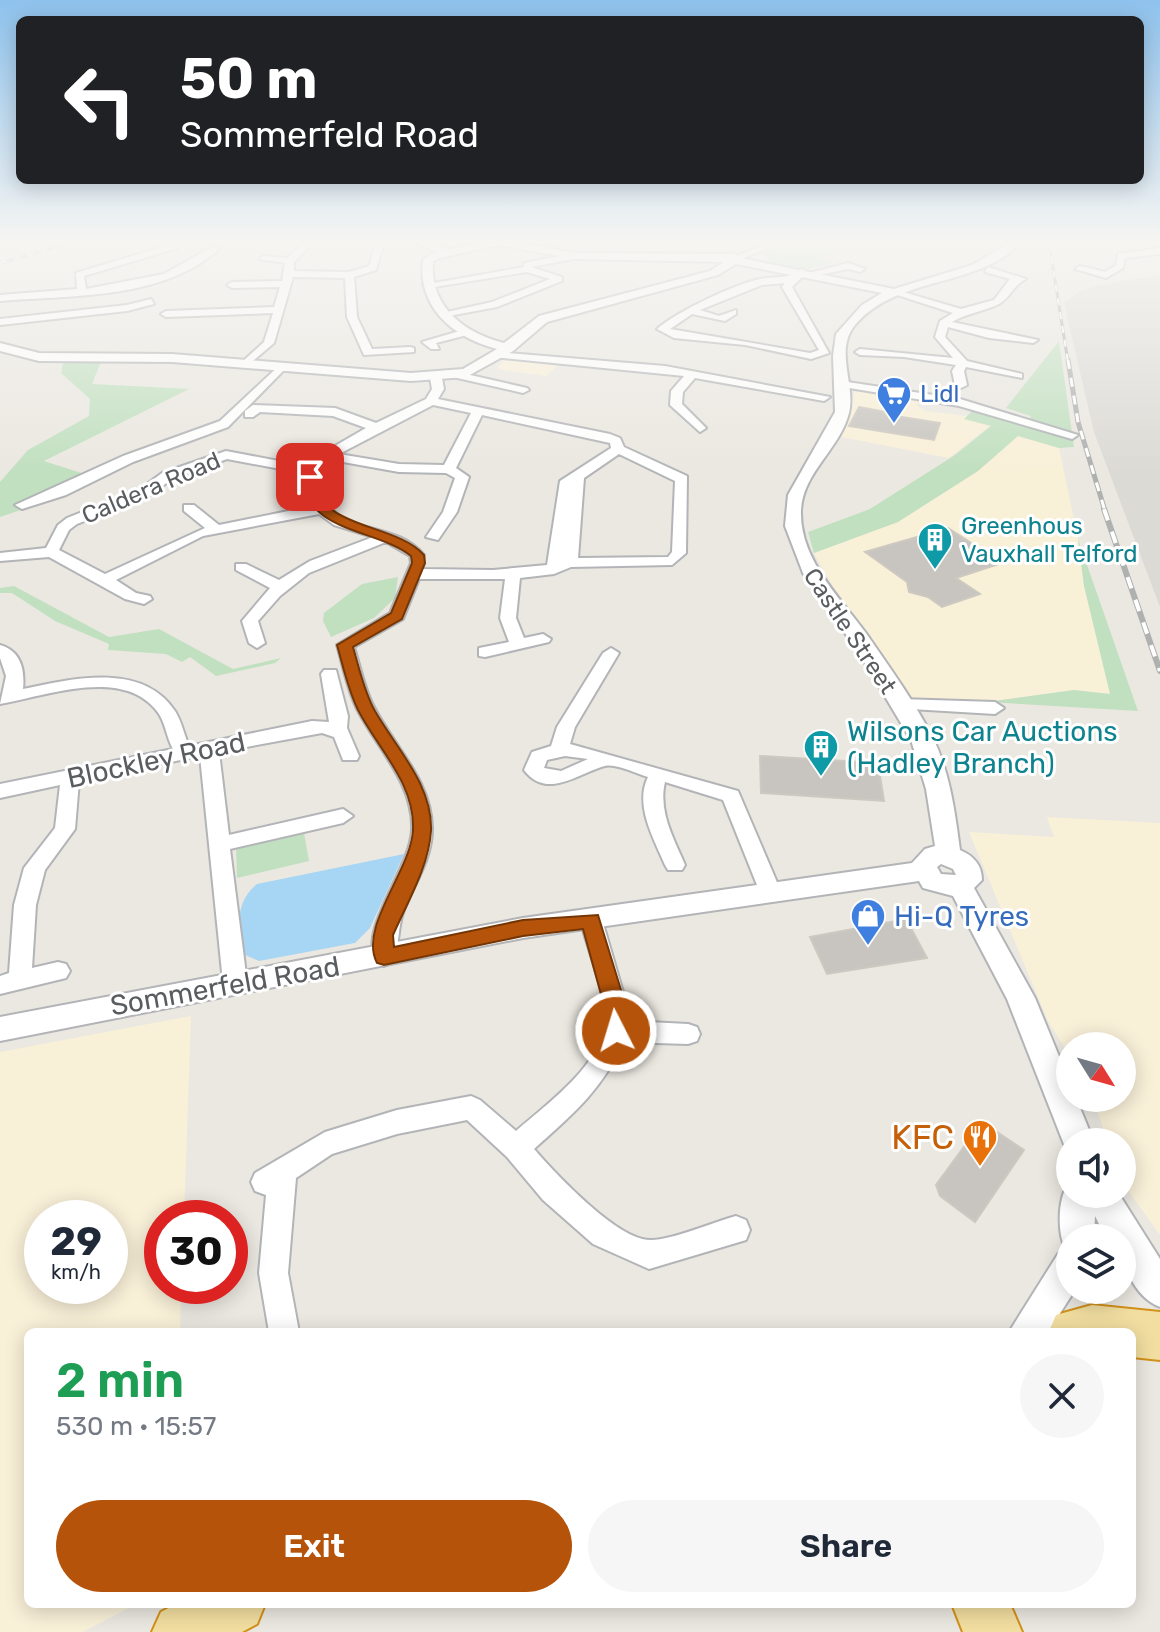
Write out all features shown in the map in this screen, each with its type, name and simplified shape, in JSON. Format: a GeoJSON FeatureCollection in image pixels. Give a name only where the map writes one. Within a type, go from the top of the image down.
{"type":"FeatureCollection","features":[{"type":"Feature","properties":{"kind":"highway"},"geometry":{"type":"LineString","coordinates":[[1136,1334],[1160,1336]]}},
{"type":"Feature","properties":{"kind":"highway"},"geometry":{"type":"LineString","coordinates":[[181,1632],[229,1608]]}},
{"type":"Feature","properties":{"kind":"highway"},"geometry":{"type":"LineString","coordinates":[[982,1608],[993,1632]]}},
{"type":"Feature","properties":{"kind":"street"},"geometry":{"type":"LineString","coordinates":[[0,322],[26,319]]}},
{"type":"Feature","properties":{"kind":"street"},"geometry":{"type":"LineString","coordinates":[[247,363],[269,343],[276,319]]}},
{"type":"Feature","properties":{"kind":"street"},"geometry":{"type":"LineString","coordinates":[[353,319],[368,353],[365,363],[354,372]]}},
{"type":"Feature","properties":{"kind":"street"},"geometry":{"type":"LineString","coordinates":[[448,319],[463,333],[503,352],[692,374],[824,397]]}},
{"type":"Feature","properties":{"kind":"street"},"geometry":{"type":"LineString","coordinates":[[0,347],[39,357],[247,363],[436,378],[457,375],[503,352],[543,319]]}},
{"type":"Feature","properties":{"kind":"street"},"geometry":{"type":"LineString","coordinates":[[677,319],[662,329],[674,335],[811,356],[825,351],[806,319]]}},
{"type":"Feature","properties":{"kind":"street","name":"Castle Street"},"geometry":{"type":"LineString","coordinates":[[855,319],[841,337],[841,415],[796,491],[793,528],[804,565],[854,631],[917,729],[931,766],[944,817],[948,855],[961,861],[969,870],[969,880],[960,886]]}},
{"type":"Feature","properties":{"kind":"street"},"geometry":{"type":"LineString","coordinates":[[950,319],[944,323],[940,337],[963,363]]}},
{"type":"Feature","properties":{"kind":"street"},"geometry":{"type":"LineString","coordinates":[[944,323],[989,335],[1033,340]]}},
{"type":"Feature","properties":{"kind":"street"},"geometry":{"type":"LineString","coordinates":[[435,347],[427,342],[463,333]]}},
{"type":"Feature","properties":{"kind":"street"},"geometry":{"type":"LineString","coordinates":[[368,353],[410,350]]}},
{"type":"Feature","properties":{"kind":"street"},"geometry":{"type":"LineString","coordinates":[[860,352],[904,354],[1010,372]]}},
{"type":"Feature","properties":{"kind":"street"},"geometry":{"type":"LineString","coordinates":[[961,385],[957,373],[963,363]]}},
{"type":"Feature","properties":{"kind":"street"},"geometry":{"type":"LineString","coordinates":[[22,505],[61,492],[128,459],[224,424],[282,366]]}},
{"type":"Feature","properties":{"kind":"street"},"geometry":{"type":"LineString","coordinates":[[692,374],[677,391],[676,405],[700,428]]}},
{"type":"Feature","properties":{"kind":"street"},"geometry":{"type":"LineString","coordinates":[[457,375],[523,390]]}},
{"type":"Feature","properties":{"kind":"street"},"geometry":{"type":"LineString","coordinates":[[384,957],[383,935],[418,854],[422,831],[420,809],[404,768],[365,708],[345,645],[397,616],[414,574],[417,555],[403,543],[341,522],[321,509],[309,486],[314,471],[340,446],[431,401],[438,391],[436,378]]}},
{"type":"Feature","properties":{"kind":"street"},"geometry":{"type":"LineString","coordinates":[[841,384],[960,403],[1072,435]]}},
{"type":"Feature","properties":{"kind":"street"},"geometry":{"type":"LineString","coordinates":[[431,401],[606,437],[616,441],[618,449]]}},
{"type":"Feature","properties":{"kind":"street"},"geometry":{"type":"LineString","coordinates":[[256,408],[335,412],[378,428]]}},
{"type":"Feature","properties":{"kind":"street"},"geometry":{"type":"LineString","coordinates":[[444,469],[476,414]]}},
{"type":"Feature","properties":{"kind":"street"},"geometry":{"type":"LineString","coordinates":[[554,569],[567,481],[618,449]]}},
{"type":"Feature","properties":{"kind":"street"},"geometry":{"type":"LineString","coordinates":[[414,574],[513,572],[554,569],[570,563],[678,558],[682,479],[618,449]]}},
{"type":"Feature","properties":{"kind":"street","name":"Caldera Road"},"geometry":{"type":"LineString","coordinates":[[144,599],[131,596],[51,552],[63,528],[72,521],[145,492],[167,476],[226,455],[314,471]]}},
{"type":"Feature","properties":{"kind":"street"},"geometry":{"type":"LineString","coordinates":[[328,456],[399,468],[444,469],[462,477],[450,512],[433,537]]}},
{"type":"Feature","properties":{"kind":"street"},"geometry":{"type":"LineString","coordinates":[[570,563],[578,497],[577,477]]}},
{"type":"Feature","properties":{"kind":"street","name":"Caldera Road"},"geometry":{"type":"LineString","coordinates":[[189,508],[214,528]]}},
{"type":"Feature","properties":{"kind":"street"},"geometry":{"type":"LineString","coordinates":[[105,580],[214,528],[321,509]]}},
{"type":"Feature","properties":{"kind":"street"},"geometry":{"type":"LineString","coordinates":[[257,643],[250,621],[264,601],[295,574],[329,558],[357,551],[385,536]]}},
{"type":"Feature","properties":{"kind":"street"},"geometry":{"type":"LineString","coordinates":[[0,557],[51,552]]}},
{"type":"Feature","properties":{"kind":"street"},"geometry":{"type":"LineString","coordinates":[[241,567],[281,587]]}},
{"type":"Feature","properties":{"kind":"street"},"geometry":{"type":"LineString","coordinates":[[513,572],[508,618],[518,645]]}},
{"type":"Feature","properties":{"kind":"street"},"geometry":{"type":"LineString","coordinates":[[485,652],[543,639]]}},
{"type":"Feature","properties":{"kind":"street"},"geometry":{"type":"LineString","coordinates":[[0,650],[10,656],[16,666],[6,698],[116,681],[159,703],[168,713],[174,736],[183,751]]}},
{"type":"Feature","properties":{"kind":"street"},"geometry":{"type":"LineString","coordinates":[[559,749],[566,727],[611,653]]}},
{"type":"Feature","properties":{"kind":"street"},"geometry":{"type":"LineString","coordinates":[[330,674],[339,716],[338,728],[344,733],[350,756]]}},
{"type":"Feature","properties":{"kind":"street"},"geometry":{"type":"LineString","coordinates":[[900,704],[995,708]]}},
{"type":"Feature","properties":{"kind":"street","name":"Blockley Road"},"geometry":{"type":"LineString","coordinates":[[0,791],[183,751],[209,749],[312,727],[338,728]]}},
{"type":"Feature","properties":{"kind":"street"},"geometry":{"type":"LineString","coordinates":[[209,749],[235,982]]}},
{"type":"Feature","properties":{"kind":"street"},"geometry":{"type":"LineString","coordinates":[[606,758],[562,778],[545,778],[534,770],[539,756],[559,749],[577,749],[731,796],[771,894]]}},
{"type":"Feature","properties":{"kind":"street"},"geometry":{"type":"LineString","coordinates":[[659,774],[653,782],[653,804],[675,865]]}},
{"type":"Feature","properties":{"kind":"street"},"geometry":{"type":"LineString","coordinates":[[58,971],[10,982],[35,868],[65,829],[70,777]]}},
{"type":"Feature","properties":{"kind":"street"},"geometry":{"type":"LineString","coordinates":[[220,844],[343,816]]}},
{"type":"Feature","properties":{"kind":"street"},"geometry":{"type":"LineString","coordinates":[[948,855],[928,858],[924,871],[939,885],[960,886],[1027,1012],[1073,1128]]}},
{"type":"Feature","properties":{"kind":"street","name":"Sommerfeld Road"},"geometry":{"type":"LineString","coordinates":[[0,1029],[523,928],[924,871]]}},
{"type":"Feature","properties":{"kind":"street"},"geometry":{"type":"LineString","coordinates":[[516,1148],[588,1086],[616,1031],[618,1016],[591,920]]}},
{"type":"Feature","properties":{"kind":"street"},"geometry":{"type":"LineString","coordinates":[[616,1031],[688,1034]]}},
{"type":"Feature","properties":{"kind":"street"},"geometry":{"type":"LineString","coordinates":[[283,1328],[274,1264],[274,1176],[325,1144],[397,1122],[471,1108],[516,1148],[553,1191],[603,1234],[649,1255],[736,1230]]}},
{"type":"Feature","properties":{"kind":"street"},"geometry":{"type":"LineString","coordinates":[[1108,1208],[1160,1289]]}},
{"type":"Feature","properties":{"kind":"street"},"geometry":{"type":"LineString","coordinates":[[1030,1328],[1056,1287]]}},
{"type":"Feature","properties":{"kind":"shaded area"},"geometry":{"type":"Polygon","coordinates":[[[1068,319],[1160,319],[1160,607],[1094,432],[1068,319]]]}},
{"type":"Feature","properties":{"kind":"shaded area"},"geometry":{"type":"Polygon","coordinates":[[[505,358],[561,363],[546,376],[497,369],[505,358]]]}},
{"type":"Feature","properties":{"kind":"shaded area"},"geometry":{"type":"Polygon","coordinates":[[[866,389],[922,398],[917,406],[926,411],[966,416],[991,425],[949,458],[841,437],[854,393],[866,389]]]}},
{"type":"Feature","properties":{"kind":"shaded area","name":"Greenhous Vauxhall Telford"},"geometry":{"type":"Polygon","coordinates":[[[1018,436],[1059,448],[1078,539],[1084,586],[1111,694],[1074,690],[987,702],[910,698],[865,630],[844,607],[814,553],[898,522],[978,471],[1018,436]]]}},
{"type":"Feature","properties":{"kind":"shaded area"},"geometry":{"type":"Polygon","coordinates":[[[1047,817],[1160,823],[1160,1235],[1136,1202],[1136,1128],[1103,1128],[1098,1112],[1136,1112],[1136,1032],[1056,1034],[969,832],[1054,837],[1047,817]]]}},
{"type":"Feature","properties":{"kind":"shaded area"},"geometry":{"type":"Polygon","coordinates":[[[191,1016],[185,1200],[144,1200],[144,1304],[181,1304],[180,1328],[24,1328],[24,1608],[128,1608],[83,1632],[0,1632],[0,1052],[191,1016]]]}},
{"type":"Feature","properties":{"kind":"green space"},"geometry":{"type":"Polygon","coordinates":[[[1059,341],[1074,447],[1059,448],[1018,436],[978,471],[898,522],[814,553],[808,532],[870,509],[955,455],[991,426],[964,419],[973,410],[1027,424],[1031,416],[1006,408],[1059,341]]]}},
{"type":"Feature","properties":{"kind":"green space"},"geometry":{"type":"Polygon","coordinates":[[[102,359],[92,384],[189,389],[44,461],[100,479],[68,494],[0,517],[0,482],[28,450],[89,416],[90,399],[61,373],[63,363],[102,359]]]}},
{"type":"Feature","properties":{"kind":"green space"},"geometry":{"type":"Polygon","coordinates":[[[1078,539],[1138,711],[987,702],[1074,690],[1110,694],[1084,586],[1078,539]]]}},
{"type":"Feature","properties":{"kind":"green space"},"geometry":{"type":"Polygon","coordinates":[[[398,577],[395,598],[374,618],[331,637],[323,621],[324,613],[362,584],[398,577]]]}},
{"type":"Feature","properties":{"kind":"green space"},"geometry":{"type":"Polygon","coordinates":[[[14,586],[109,637],[159,629],[233,669],[281,658],[275,663],[216,676],[190,657],[182,662],[166,654],[108,650],[109,644],[55,621],[12,593],[0,593],[0,588],[14,586]]]}},
{"type":"Feature","properties":{"kind":"green space"},"geometry":{"type":"Polygon","coordinates":[[[303,827],[309,861],[237,878],[236,844],[303,827]]]}},
{"type":"Feature","properties":{"kind":"water"},"geometry":{"type":"Polygon","coordinates":[[[404,854],[370,928],[355,943],[259,961],[243,954],[239,925],[241,908],[244,899],[257,884],[404,854]]]}},
{"type":"Feature","properties":{"kind":"building","name":"Lidl"},"geometry":{"type":"Polygon","coordinates":[[[859,407],[940,423],[934,440],[849,426],[859,407]]]}},
{"type":"Feature","properties":{"kind":"building","name":"Greenhous Vauxhall Telford"},"geometry":{"type":"Polygon","coordinates":[[[948,528],[1002,563],[956,578],[980,594],[942,607],[928,597],[909,592],[907,582],[865,552],[948,528]]]}},
{"type":"Feature","properties":{"kind":"building","name":"Wilsons Car Auctions (Hadley Branch)"},"geometry":{"type":"Polygon","coordinates":[[[760,756],[878,763],[884,801],[761,793],[760,756]]]}},
{"type":"Feature","properties":{"kind":"building","name":"Hi-Q Tyres"},"geometry":{"type":"Polygon","coordinates":[[[906,919],[927,958],[827,974],[810,937],[906,919]]]}},
{"type":"Feature","properties":{"kind":"building","name":"KFC"},"geometry":{"type":"Polygon","coordinates":[[[982,1122],[1024,1150],[975,1222],[940,1196],[936,1185],[982,1122]]]}},
{"type":"Feature","properties":{"kind":"railway"},"geometry":{"type":"LineString","coordinates":[[1061,319],[1068,362]]}},
{"type":"Feature","properties":{"kind":"railway"},"geometry":{"type":"LineString","coordinates":[[1068,360],[1078,422],[1105,511]]}},
{"type":"Feature","properties":{"kind":"railway"},"geometry":{"type":"LineString","coordinates":[[1104,509],[1160,671]]}},
{"type":"Feature","properties":{"kind":"place","name":"Lidl"},"geometry":{"type":"Point","coordinates":[894,425]}},
{"type":"Feature","properties":{"kind":"place","name":"Greenhous Vauxhall Telford"},"geometry":{"type":"Point","coordinates":[935,571]}},
{"type":"Feature","properties":{"kind":"place","name":"Wilsons Car Auctions (Hadley Branch)"},"geometry":{"type":"Point","coordinates":[821,778]}},
{"type":"Feature","properties":{"kind":"place","name":"Hi-Q Tyres"},"geometry":{"type":"Point","coordinates":[868,947]}},
{"type":"Feature","properties":{"kind":"place","name":"KFC"},"geometry":{"type":"Point","coordinates":[980,1168]}},
{"type":"Feature","properties":{"kind":"route"},"geometry":{"type":"LineString","coordinates":[[310,477],[310,490],[327,515],[403,543],[417,555],[418,563],[397,616],[349,640],[345,645],[365,708],[404,768],[420,809],[422,831],[418,854],[403,882],[383,935],[384,957],[523,928],[591,920],[597,951],[618,1016],[616,1031]]}}]}
